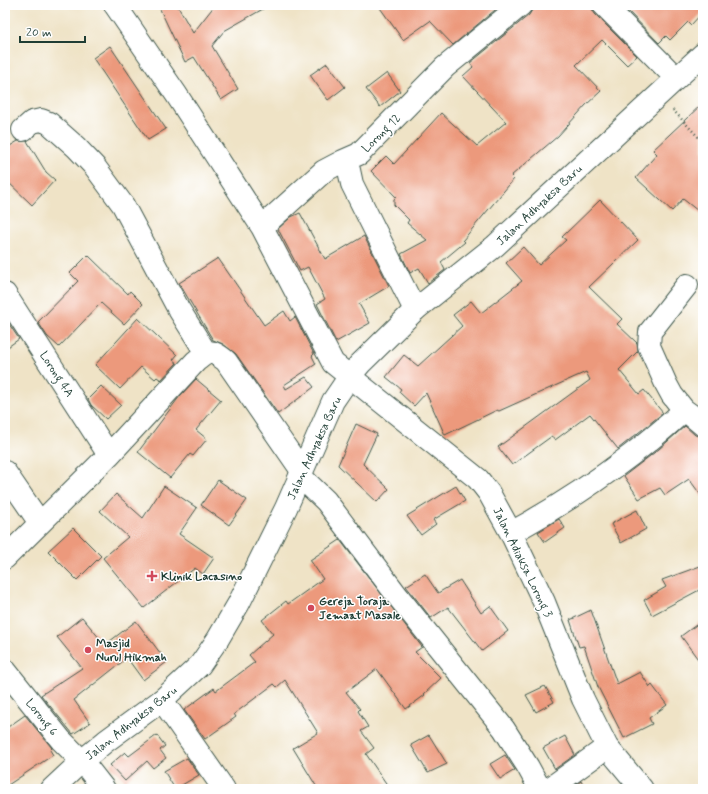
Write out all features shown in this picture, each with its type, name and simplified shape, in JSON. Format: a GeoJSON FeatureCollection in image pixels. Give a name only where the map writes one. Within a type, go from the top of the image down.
{"type":"FeatureCollection","features":[{"type":"Feature","properties":{"kind":"street","name":"Jalan Adiaksa Lorong 3"},"geometry":{"type":"LineString","coordinates":[[115,5],[176,94],[262,226],[333,363],[478,479],[489,493],[544,602],[583,699],[598,753],[642,789]]}},
{"type":"Feature","properties":{"kind":"street","name":"Lorong 12"},"geometry":{"type":"LineString","coordinates":[[262,226],[324,171],[359,154],[445,67],[521,5]]}},
{"type":"Feature","properties":{"kind":"street"},"geometry":{"type":"LineString","coordinates":[[604,5],[676,78]]}},
{"type":"Feature","properties":{"kind":"street","name":"Jalan Adhyaksa Baru"},"geometry":{"type":"LineString","coordinates":[[52,789],[106,741],[162,700],[200,665],[239,604],[302,473],[334,401],[350,376],[360,364],[415,310],[495,246],[703,54]]}},
{"type":"Feature","properties":{"kind":"street"},"geometry":{"type":"LineString","coordinates":[[23,130],[32,122],[42,120],[49,122],[72,142],[95,167],[123,205],[178,308],[206,353]]}},
{"type":"Feature","properties":{"kind":"street"},"geometry":{"type":"LineString","coordinates":[[343,161],[349,170],[352,184],[415,310]]}},
{"type":"Feature","properties":{"kind":"street"},"geometry":{"type":"LineString","coordinates":[[687,285],[650,332],[649,346],[672,395],[684,410],[703,425]]}},
{"type":"Feature","properties":{"kind":"street","name":"Lorong 4A"},"geometry":{"type":"LineString","coordinates":[[5,294],[109,454]]}},
{"type":"Feature","properties":{"kind":"street"},"geometry":{"type":"LineString","coordinates":[[5,558],[109,454],[196,361],[206,353],[214,353],[226,361],[302,473],[326,501],[396,594],[504,729],[540,789]]}},
{"type":"Feature","properties":{"kind":"street"},"geometry":{"type":"LineString","coordinates":[[511,534],[546,514],[600,478],[667,427],[684,410]]}},
{"type":"Feature","properties":{"kind":"street"},"geometry":{"type":"LineString","coordinates":[[5,472],[40,523]]}},
{"type":"Feature","properties":{"kind":"street","name":"Lorong 6"},"geometry":{"type":"LineString","coordinates":[[5,670],[104,789]]}},
{"type":"Feature","properties":{"kind":"street"},"geometry":{"type":"LineString","coordinates":[[162,700],[224,789]]}},
{"type":"Feature","properties":{"kind":"street"},"geometry":{"type":"LineString","coordinates":[[549,789],[598,753]]}},
{"type":"Feature","properties":{"kind":"path"},"geometry":{"type":"LineString","coordinates":[[659,95],[703,142]]}},
{"type":"Feature","properties":{"kind":"building"},"geometry":{"type":"Polygon","coordinates":[[[158,5],[177,5],[193,33],[215,5],[270,5],[224,31],[212,46],[238,89],[221,100],[194,57],[185,62],[158,5]]]}},
{"type":"Feature","properties":{"kind":"building"},"geometry":{"type":"Polygon","coordinates":[[[378,5],[501,5],[453,45],[430,21],[403,40],[378,5]]]}},
{"type":"Feature","properties":{"kind":"building"},"geometry":{"type":"Polygon","coordinates":[[[533,5],[592,5],[592,9],[595,14],[637,56],[627,65],[602,40],[576,65],[601,91],[558,136],[511,176],[514,179],[463,240],[465,242],[441,262],[445,270],[428,283],[419,268],[410,273],[401,254],[427,240],[407,223],[409,220],[394,205],[394,199],[396,197],[371,171],[386,156],[394,164],[441,113],[477,146],[506,122],[463,76],[473,67],[470,63],[529,15],[533,5]]]}},
{"type":"Feature","properties":{"kind":"building"},"geometry":{"type":"Polygon","coordinates":[[[622,5],[703,5],[703,12],[691,25],[688,22],[670,40],[666,36],[659,43],[622,5]]]}},
{"type":"Feature","properties":{"kind":"building"},"geometry":{"type":"Polygon","coordinates":[[[110,46],[166,129],[148,140],[93,58],[110,46]]]}},
{"type":"Feature","properties":{"kind":"building"},"geometry":{"type":"Polygon","coordinates":[[[327,63],[345,87],[328,100],[310,75],[327,63]]]}},
{"type":"Feature","properties":{"kind":"building"},"geometry":{"type":"Polygon","coordinates":[[[387,73],[400,91],[380,107],[366,89],[387,73]]]}},
{"type":"Feature","properties":{"kind":"building"},"geometry":{"type":"Polygon","coordinates":[[[703,103],[703,215],[683,199],[672,211],[636,178],[657,154],[653,150],[703,103]]]}},
{"type":"Feature","properties":{"kind":"building"},"geometry":{"type":"Polygon","coordinates":[[[18,141],[27,141],[46,172],[55,180],[32,205],[5,179],[5,149],[18,141]]]}},
{"type":"Feature","properties":{"kind":"building"},"geometry":{"type":"Polygon","coordinates":[[[600,200],[638,240],[589,287],[622,319],[617,324],[637,343],[638,351],[619,370],[639,394],[644,390],[663,413],[618,449],[590,414],[555,440],[552,436],[512,465],[498,447],[590,380],[586,372],[499,411],[497,410],[445,435],[426,393],[414,406],[399,392],[401,389],[386,377],[404,355],[418,366],[462,326],[453,315],[471,301],[481,313],[522,281],[506,263],[523,247],[539,265],[566,240],[562,237],[600,200]]]}},
{"type":"Feature","properties":{"kind":"building"},"geometry":{"type":"Polygon","coordinates":[[[300,213],[325,259],[364,236],[389,286],[359,304],[370,323],[336,342],[317,304],[325,299],[308,267],[300,271],[278,229],[291,217],[300,213]]]}},
{"type":"Feature","properties":{"kind":"building"},"geometry":{"type":"Polygon","coordinates":[[[88,255],[128,294],[130,291],[143,304],[124,324],[101,303],[59,347],[47,336],[38,322],[78,281],[70,273],[88,255]]]}},
{"type":"Feature","properties":{"kind":"building"},"geometry":{"type":"Polygon","coordinates":[[[218,258],[264,325],[284,311],[290,321],[295,317],[314,354],[312,356],[316,364],[284,385],[286,389],[306,377],[314,387],[278,414],[236,354],[223,344],[213,340],[179,283],[218,258]]]}},
{"type":"Feature","properties":{"kind":"building"},"geometry":{"type":"Polygon","coordinates":[[[138,318],[177,355],[173,360],[177,363],[161,380],[157,377],[155,379],[141,367],[120,389],[95,365],[138,318]]]}},
{"type":"Feature","properties":{"kind":"building"},"geometry":{"type":"Polygon","coordinates":[[[9,324],[19,339],[5,349],[5,326],[9,324]]]}},
{"type":"Feature","properties":{"kind":"building"},"geometry":{"type":"Polygon","coordinates":[[[196,379],[221,400],[196,430],[207,439],[193,456],[190,454],[170,478],[138,452],[180,396],[196,379]]]}},
{"type":"Feature","properties":{"kind":"building"},"geometry":{"type":"Polygon","coordinates":[[[101,386],[121,405],[106,419],[91,405],[88,399],[101,386]]]}},
{"type":"Feature","properties":{"kind":"building"},"geometry":{"type":"Polygon","coordinates":[[[356,424],[377,434],[363,464],[389,489],[377,502],[338,465],[356,424]]]}},
{"type":"Feature","properties":{"kind":"building"},"geometry":{"type":"Polygon","coordinates":[[[685,426],[695,435],[703,437],[703,498],[689,479],[665,495],[660,488],[639,499],[624,476],[659,449],[685,426]]]}},
{"type":"Feature","properties":{"kind":"building"},"geometry":{"type":"Polygon","coordinates":[[[218,480],[247,500],[229,525],[201,505],[218,480]]]}},
{"type":"Feature","properties":{"kind":"building"},"geometry":{"type":"Polygon","coordinates":[[[164,486],[197,508],[179,534],[214,558],[203,574],[195,568],[144,608],[103,558],[128,537],[100,511],[116,494],[143,518],[164,486]]]}},
{"type":"Feature","properties":{"kind":"building"},"geometry":{"type":"Polygon","coordinates":[[[456,486],[465,501],[433,520],[436,524],[421,535],[407,516],[456,486]]]}},
{"type":"Feature","properties":{"kind":"building"},"geometry":{"type":"Polygon","coordinates":[[[637,510],[646,529],[621,543],[611,524],[637,510]]]}},
{"type":"Feature","properties":{"kind":"building"},"geometry":{"type":"Polygon","coordinates":[[[559,519],[565,528],[545,542],[538,532],[559,519]]]}},
{"type":"Feature","properties":{"kind":"building"},"geometry":{"type":"Polygon","coordinates":[[[73,528],[101,556],[77,580],[48,551],[73,528]]]}},
{"type":"Feature","properties":{"kind":"building"},"geometry":{"type":"Polygon","coordinates":[[[340,540],[422,647],[415,652],[441,678],[424,694],[425,695],[406,709],[377,669],[346,692],[360,709],[358,711],[368,727],[361,731],[374,748],[366,754],[390,789],[318,789],[293,748],[318,733],[285,680],[277,687],[274,684],[234,714],[236,717],[205,739],[184,710],[214,688],[216,691],[255,662],[249,655],[273,634],[262,620],[286,601],[288,604],[323,579],[310,560],[340,540]]]}},
{"type":"Feature","properties":{"kind":"building"},"geometry":{"type":"Polygon","coordinates":[[[703,565],[703,588],[652,615],[644,600],[666,587],[662,580],[703,565]]]}},
{"type":"Feature","properties":{"kind":"building"},"geometry":{"type":"Polygon","coordinates":[[[425,574],[438,593],[460,580],[481,613],[490,606],[508,631],[482,651],[448,607],[431,618],[406,586],[425,574]]]}},
{"type":"Feature","properties":{"kind":"building"},"geometry":{"type":"Polygon","coordinates":[[[591,610],[617,684],[640,672],[650,687],[652,685],[667,705],[649,718],[652,724],[624,738],[598,687],[584,646],[579,647],[570,620],[591,610]]]}},
{"type":"Feature","properties":{"kind":"building"},"geometry":{"type":"Polygon","coordinates":[[[82,617],[105,645],[136,621],[167,662],[143,680],[127,658],[74,700],[90,723],[73,734],[41,695],[82,668],[57,637],[82,617]]]}},
{"type":"Feature","properties":{"kind":"building"},"geometry":{"type":"Polygon","coordinates":[[[703,620],[703,666],[681,636],[703,620]]]}},
{"type":"Feature","properties":{"kind":"building"},"geometry":{"type":"Polygon","coordinates":[[[545,686],[554,702],[536,712],[526,695],[545,686]]]}},
{"type":"Feature","properties":{"kind":"building"},"geometry":{"type":"Polygon","coordinates":[[[25,715],[52,748],[50,750],[53,755],[5,787],[5,729],[25,715]]]}},
{"type":"Feature","properties":{"kind":"building"},"geometry":{"type":"Polygon","coordinates":[[[157,735],[165,746],[160,750],[166,758],[153,768],[147,761],[125,781],[110,765],[125,752],[129,756],[157,735]]]}},
{"type":"Feature","properties":{"kind":"building"},"geometry":{"type":"Polygon","coordinates":[[[429,735],[447,764],[428,773],[411,745],[429,735]]]}},
{"type":"Feature","properties":{"kind":"building"},"geometry":{"type":"Polygon","coordinates":[[[565,736],[575,755],[555,769],[543,748],[565,736]]]}},
{"type":"Feature","properties":{"kind":"building"},"geometry":{"type":"Polygon","coordinates":[[[505,755],[515,770],[500,779],[490,764],[505,755]]]}},
{"type":"Feature","properties":{"kind":"building"},"geometry":{"type":"Polygon","coordinates":[[[187,758],[199,775],[175,789],[164,771],[187,758]]]}},
{"type":"Feature","properties":{"kind":"building"},"geometry":{"type":"Polygon","coordinates":[[[581,781],[585,789],[570,789],[581,781]]]}},
{"type":"Feature","properties":{"kind":"place","name":"Klinik Lacasino"},"geometry":{"type":"Point","coordinates":[152,576]}},
{"type":"Feature","properties":{"kind":"place","name":"Gereja Toraja Jemaat Masale"},"geometry":{"type":"Point","coordinates":[311,608]}},
{"type":"Feature","properties":{"kind":"place","name":"Masjid Nurul Hikmah"},"geometry":{"type":"Point","coordinates":[88,650]}}]}
